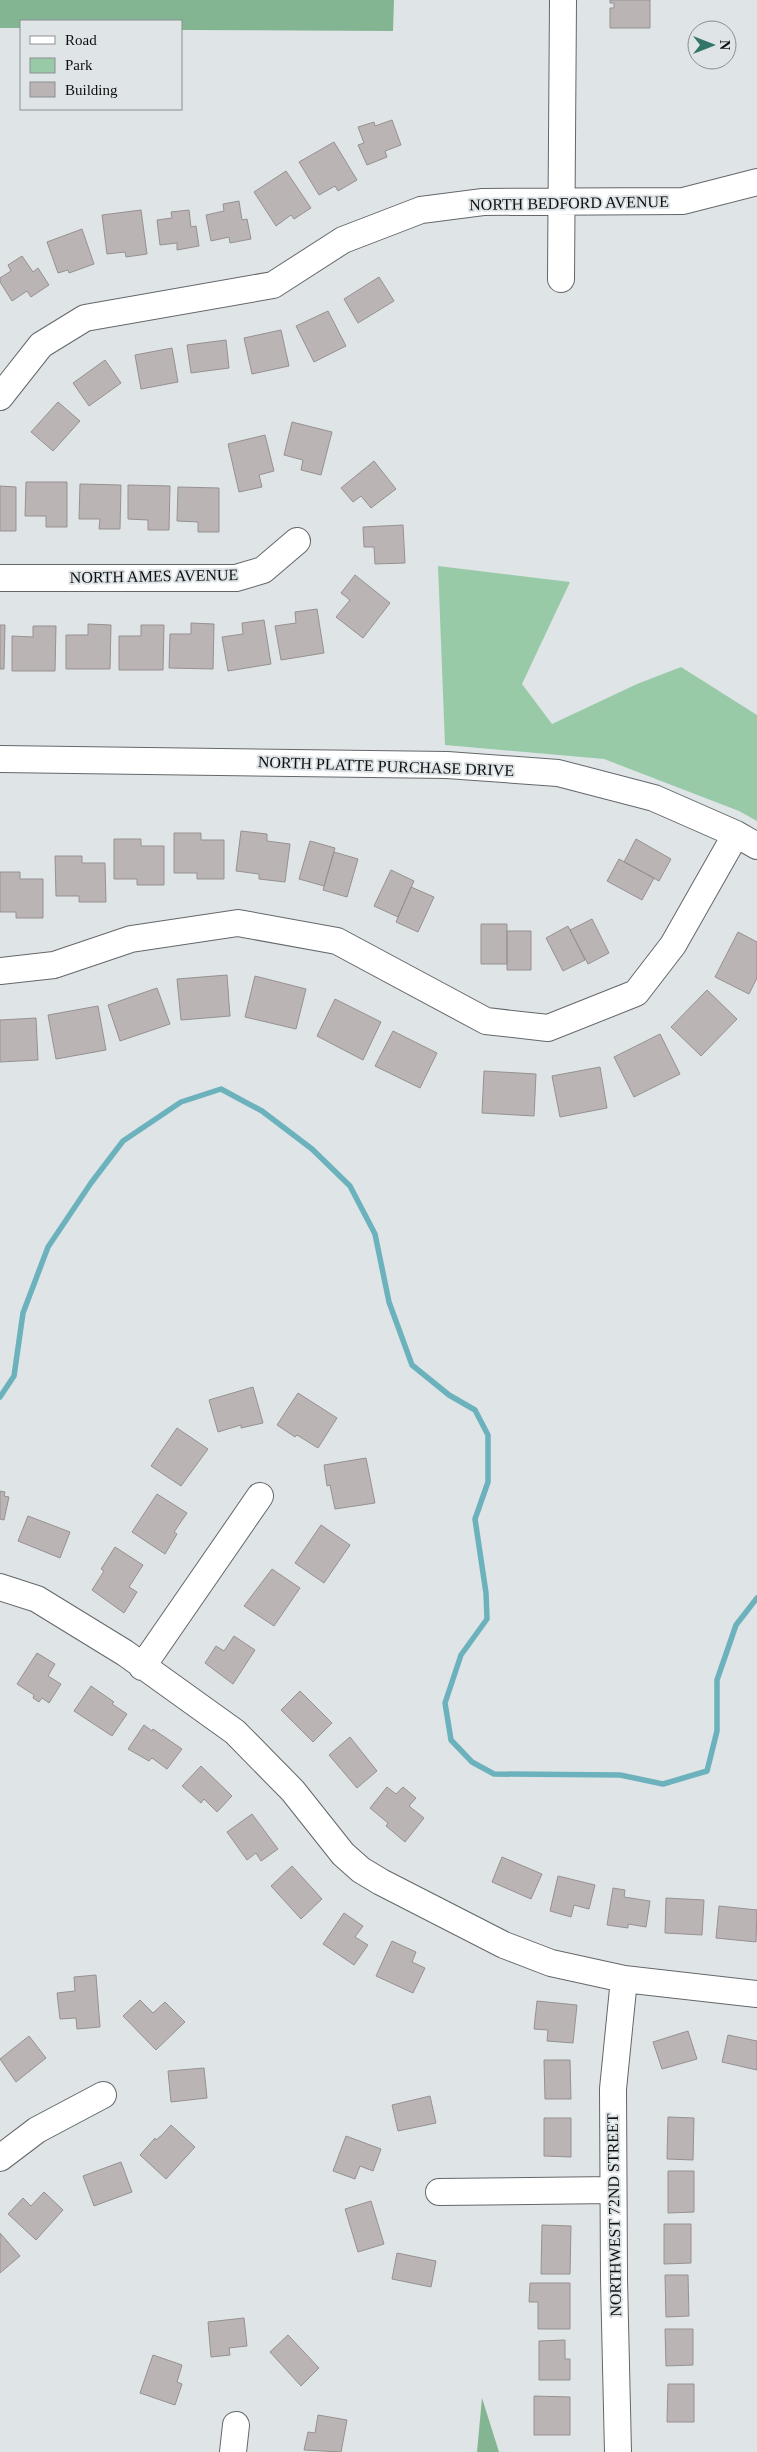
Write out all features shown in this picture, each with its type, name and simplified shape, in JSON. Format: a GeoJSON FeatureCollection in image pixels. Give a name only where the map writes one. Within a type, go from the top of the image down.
{"type":"FeatureCollection","features":[{"type":"Feature","properties":{"kind":"street"},"geometry":{"type":"LineString","coordinates":[[561,279],[563,0]]}},
{"type":"Feature","properties":{"kind":"street","name":"NORTH BEDFORD AVENUE"},"geometry":{"type":"LineString","coordinates":[[0,397],[41,345],[85,318],[274,285],[343,240],[421,210],[483,202],[683,201],[757,182]]}},
{"type":"Feature","properties":{"kind":"street","name":"NORTH AMES AVENUE"},"geometry":{"type":"LineString","coordinates":[[0,578],[236,578],[263,570],[297,541]]}},
{"type":"Feature","properties":{"kind":"street","name":"NORTH PLATTE PURCHASE DRIVE"},"geometry":{"type":"LineString","coordinates":[[0,760],[447,764],[558,773],[654,798],[746,840]]}},
{"type":"Feature","properties":{"kind":"street"},"geometry":{"type":"LineString","coordinates":[[0,971],[54,965],[130,939],[238,923],[337,941],[486,1021],[548,1028],[636,992],[673,945],[746,840]]}},
{"type":"Feature","properties":{"kind":"street"},"geometry":{"type":"LineString","coordinates":[[142,1667],[260,1496]]}},
{"type":"Feature","properties":{"kind":"street"},"geometry":{"type":"LineString","coordinates":[[0,1587],[37,1599],[124,1653],[235,1732],[293,1791],[343,1854],[361,1870],[442,1914],[528,1956],[550,1964],[624,1979],[757,1994]]}},
{"type":"Feature","properties":{"kind":"street","name":"NORTHWEST 72ND STREET"},"geometry":{"type":"LineString","coordinates":[[618,2452],[613,2089],[624,1979]]}},
{"type":"Feature","properties":{"kind":"street"},"geometry":{"type":"LineString","coordinates":[[0,2158],[37,2130],[103,2095]]}},
{"type":"Feature","properties":{"kind":"street"},"geometry":{"type":"LineString","coordinates":[[439,2192],[613,2190]]}},
{"type":"Feature","properties":{"kind":"street"},"geometry":{"type":"LineString","coordinates":[[234,2452],[236,2425]]}},
{"type":"Feature","properties":{"kind":"green space"},"geometry":{"type":"Polygon","coordinates":[[[0,0],[394,0],[393,31],[182,30],[182,20],[20,20],[20,28],[0,28],[0,0]]]}},
{"type":"Feature","properties":{"kind":"green space"},"geometry":{"type":"Polygon","coordinates":[[[438,566],[570,582],[522,684],[552,724],[637,684],[681,667],[757,715],[757,821],[739,811],[604,759],[445,745],[438,566]]]}},
{"type":"Feature","properties":{"kind":"green space"},"geometry":{"type":"Polygon","coordinates":[[[482,2398],[499,2452],[477,2452],[482,2398]]]}},
{"type":"Feature","properties":{"kind":"building"},"geometry":{"type":"Polygon","coordinates":[[[610,0],[650,0],[650,28],[610,28],[610,8],[614,8],[614,3],[610,3],[610,0]]]}},
{"type":"Feature","properties":{"kind":"building"},"geometry":{"type":"Polygon","coordinates":[[[392,120],[401,145],[385,151],[387,157],[367,165],[358,145],[364,143],[358,127],[374,122],[375,126],[392,120]]]}},
{"type":"Feature","properties":{"kind":"building"},"geometry":{"type":"Polygon","coordinates":[[[334,142],[357,180],[338,191],[335,186],[319,195],[299,162],[334,142]]]}},
{"type":"Feature","properties":{"kind":"building"},"geometry":{"type":"Polygon","coordinates":[[[286,171],[311,208],[294,219],[291,215],[276,226],[254,192],[286,171]]]}},
{"type":"Feature","properties":{"kind":"building"},"geometry":{"type":"Polygon","coordinates":[[[239,201],[242,220],[247,219],[251,239],[230,243],[229,237],[211,241],[206,215],[224,211],[223,204],[239,201]]]}},
{"type":"Feature","properties":{"kind":"building"},"geometry":{"type":"Polygon","coordinates":[[[141,210],[147,254],[126,257],[125,252],[107,254],[102,215],[141,210]]]}},
{"type":"Feature","properties":{"kind":"building"},"geometry":{"type":"Polygon","coordinates":[[[189,210],[191,227],[196,226],[199,246],[177,250],[177,243],[160,245],[157,220],[172,218],[171,212],[189,210]]]}},
{"type":"Feature","properties":{"kind":"building"},"geometry":{"type":"Polygon","coordinates":[[[82,229],[94,264],[69,273],[68,270],[58,273],[47,242],[82,229]]]}},
{"type":"Feature","properties":{"kind":"building"},"geometry":{"type":"Polygon","coordinates":[[[22,256],[33,272],[38,268],[49,285],[31,297],[27,291],[12,301],[0,282],[0,278],[11,271],[8,265],[22,256]]]}},
{"type":"Feature","properties":{"kind":"building"},"geometry":{"type":"Polygon","coordinates":[[[379,277],[394,301],[358,323],[344,299],[379,277]]]}},
{"type":"Feature","properties":{"kind":"building"},"geometry":{"type":"Polygon","coordinates":[[[328,311],[346,346],[314,362],[296,326],[328,311]]]}},
{"type":"Feature","properties":{"kind":"building"},"geometry":{"type":"Polygon","coordinates":[[[281,330],[289,366],[252,374],[244,338],[281,330]]]}},
{"type":"Feature","properties":{"kind":"building"},"geometry":{"type":"Polygon","coordinates":[[[226,340],[229,368],[191,373],[187,345],[226,340]]]}},
{"type":"Feature","properties":{"kind":"building"},"geometry":{"type":"Polygon","coordinates":[[[172,348],[178,382],[141,389],[135,355],[172,348]]]}},
{"type":"Feature","properties":{"kind":"building"},"geometry":{"type":"Polygon","coordinates":[[[105,360],[121,383],[89,406],[73,383],[105,360]]]}},
{"type":"Feature","properties":{"kind":"building"},"geometry":{"type":"Polygon","coordinates":[[[58,402],[80,421],[53,451],[31,432],[58,402]]]}},
{"type":"Feature","properties":{"kind":"building"},"geometry":{"type":"Polygon","coordinates":[[[292,422],[332,432],[321,475],[301,470],[303,460],[284,455],[292,422]]]}},
{"type":"Feature","properties":{"kind":"building"},"geometry":{"type":"Polygon","coordinates":[[[265,435],[274,471],[259,475],[262,487],[239,492],[228,444],[265,435]]]}},
{"type":"Feature","properties":{"kind":"building"},"geometry":{"type":"Polygon","coordinates":[[[374,461],[396,489],[371,508],[361,496],[353,502],[341,488],[374,461]]]}},
{"type":"Feature","properties":{"kind":"building"},"geometry":{"type":"Polygon","coordinates":[[[26,482],[67,482],[67,527],[46,527],[46,516],[25,516],[26,482]]]}},
{"type":"Feature","properties":{"kind":"building"},"geometry":{"type":"Polygon","coordinates":[[[80,484],[121,485],[120,529],[99,529],[100,519],[79,519],[80,484]]]}},
{"type":"Feature","properties":{"kind":"building"},"geometry":{"type":"Polygon","coordinates":[[[128,485],[170,486],[169,530],[148,530],[148,520],[128,519],[128,485]]]}},
{"type":"Feature","properties":{"kind":"building"},"geometry":{"type":"Polygon","coordinates":[[[0,486],[16,487],[16,531],[0,531],[0,486]]]}},
{"type":"Feature","properties":{"kind":"building"},"geometry":{"type":"Polygon","coordinates":[[[178,487],[219,488],[219,532],[198,532],[198,522],[177,521],[178,487]]]}},
{"type":"Feature","properties":{"kind":"building"},"geometry":{"type":"Polygon","coordinates":[[[403,525],[405,563],[375,564],[374,547],[364,547],[363,527],[403,525]]]}},
{"type":"Feature","properties":{"kind":"building"},"geometry":{"type":"Polygon","coordinates":[[[355,575],[390,603],[363,638],[336,617],[350,600],[341,593],[355,575]]]}},
{"type":"Feature","properties":{"kind":"building"},"geometry":{"type":"Polygon","coordinates":[[[317,609],[324,653],[281,660],[275,626],[296,623],[295,612],[317,609]]]}},
{"type":"Feature","properties":{"kind":"building"},"geometry":{"type":"Polygon","coordinates":[[[264,620],[271,664],[228,671],[222,637],[243,634],[242,623],[264,620]]]}},
{"type":"Feature","properties":{"kind":"building"},"geometry":{"type":"Polygon","coordinates":[[[191,623],[214,624],[213,669],[169,668],[170,634],[191,634],[191,623]]]}},
{"type":"Feature","properties":{"kind":"building"},"geometry":{"type":"Polygon","coordinates":[[[88,624],[111,625],[110,669],[66,669],[66,635],[88,635],[88,624]]]}},
{"type":"Feature","properties":{"kind":"building"},"geometry":{"type":"Polygon","coordinates":[[[0,625],[5,625],[4,669],[0,669],[0,625]]]}},
{"type":"Feature","properties":{"kind":"building"},"geometry":{"type":"Polygon","coordinates":[[[141,625],[164,625],[163,670],[119,670],[119,636],[141,636],[141,625]]]}},
{"type":"Feature","properties":{"kind":"building"},"geometry":{"type":"Polygon","coordinates":[[[33,626],[56,626],[55,671],[12,671],[12,636],[33,637],[33,626]]]}},
{"type":"Feature","properties":{"kind":"building"},"geometry":{"type":"Polygon","coordinates":[[[241,831],[267,834],[267,841],[290,844],[285,882],[259,879],[259,874],[236,871],[241,831]]]}},
{"type":"Feature","properties":{"kind":"building"},"geometry":{"type":"Polygon","coordinates":[[[174,833],[201,833],[201,840],[224,840],[224,879],[197,879],[197,873],[174,873],[174,833]]]}},
{"type":"Feature","properties":{"kind":"building"},"geometry":{"type":"Polygon","coordinates":[[[114,839],[141,839],[141,846],[164,846],[164,885],[137,885],[137,879],[114,879],[114,839]]]}},
{"type":"Feature","properties":{"kind":"building"},"geometry":{"type":"Polygon","coordinates":[[[636,839],[671,859],[659,881],[624,862],[636,839]]]}},
{"type":"Feature","properties":{"kind":"building"},"geometry":{"type":"Polygon","coordinates":[[[310,841],[335,848],[324,886],[299,879],[310,841]]]}},
{"type":"Feature","properties":{"kind":"building"},"geometry":{"type":"Polygon","coordinates":[[[334,852],[358,859],[347,897],[323,890],[334,852]]]}},
{"type":"Feature","properties":{"kind":"building"},"geometry":{"type":"Polygon","coordinates":[[[55,856],[82,856],[82,863],[105,863],[106,902],[79,902],[79,896],[56,896],[55,856]]]}},
{"type":"Feature","properties":{"kind":"building"},"geometry":{"type":"Polygon","coordinates":[[[619,859],[654,878],[642,900],[607,881],[619,859]]]}},
{"type":"Feature","properties":{"kind":"building"},"geometry":{"type":"Polygon","coordinates":[[[391,870],[414,881],[398,917],[374,906],[391,870]]]}},
{"type":"Feature","properties":{"kind":"building"},"geometry":{"type":"Polygon","coordinates":[[[0,872],[20,872],[20,879],[43,879],[43,918],[16,918],[16,912],[0,912],[0,872]]]}},
{"type":"Feature","properties":{"kind":"building"},"geometry":{"type":"Polygon","coordinates":[[[411,887],[434,897],[418,932],[396,922],[411,887]]]}},
{"type":"Feature","properties":{"kind":"building"},"geometry":{"type":"Polygon","coordinates":[[[592,919],[609,953],[588,964],[570,930],[592,919]]]}},
{"type":"Feature","properties":{"kind":"building"},"geometry":{"type":"Polygon","coordinates":[[[481,924],[507,924],[507,964],[481,964],[481,924]]]}},
{"type":"Feature","properties":{"kind":"building"},"geometry":{"type":"Polygon","coordinates":[[[568,926],[585,960],[563,971],[546,938],[568,926]]]}},
{"type":"Feature","properties":{"kind":"building"},"geometry":{"type":"Polygon","coordinates":[[[507,931],[531,931],[531,970],[507,970],[507,931]]]}},
{"type":"Feature","properties":{"kind":"building"},"geometry":{"type":"Polygon","coordinates":[[[738,932],[757,942],[757,978],[749,994],[715,977],[738,932]]]}},
{"type":"Feature","properties":{"kind":"building"},"geometry":{"type":"Polygon","coordinates":[[[227,975],[230,1016],[181,1020],[177,979],[227,975]]]}},
{"type":"Feature","properties":{"kind":"building"},"geometry":{"type":"Polygon","coordinates":[[[255,976],[306,989],[296,1029],[245,1017],[255,976]]]}},
{"type":"Feature","properties":{"kind":"building"},"geometry":{"type":"Polygon","coordinates":[[[157,988],[170,1024],[120,1041],[108,1005],[157,988]]]}},
{"type":"Feature","properties":{"kind":"building"},"geometry":{"type":"Polygon","coordinates":[[[707,990],[737,1019],[701,1056],[671,1027],[707,990]]]}},
{"type":"Feature","properties":{"kind":"building"},"geometry":{"type":"Polygon","coordinates":[[[335,999],[381,1022],[363,1060],[317,1036],[335,999]]]}},
{"type":"Feature","properties":{"kind":"building"},"geometry":{"type":"Polygon","coordinates":[[[98,1006],[106,1050],[56,1059],[48,1015],[98,1006]]]}},
{"type":"Feature","properties":{"kind":"building"},"geometry":{"type":"Polygon","coordinates":[[[36,1018],[38,1060],[0,1062],[0,1020],[36,1018]]]}},
{"type":"Feature","properties":{"kind":"building"},"geometry":{"type":"Polygon","coordinates":[[[393,1031],[437,1053],[420,1088],[375,1066],[393,1031]]]}},
{"type":"Feature","properties":{"kind":"building"},"geometry":{"type":"Polygon","coordinates":[[[660,1034],[680,1074],[634,1097],[614,1057],[660,1034]]]}},
{"type":"Feature","properties":{"kind":"building"},"geometry":{"type":"Polygon","coordinates":[[[600,1067],[607,1108],[560,1117],[552,1076],[600,1067]]]}},
{"type":"Feature","properties":{"kind":"building"},"geometry":{"type":"Polygon","coordinates":[[[484,1071],[536,1074],[534,1116],[482,1113],[484,1071]]]}},
{"type":"Feature","properties":{"kind":"building"},"geometry":{"type":"Polygon","coordinates":[[[253,1387],[263,1423],[241,1428],[241,1425],[218,1432],[209,1400],[253,1387]]]}},
{"type":"Feature","properties":{"kind":"building"},"geometry":{"type":"Polygon","coordinates":[[[298,1393],[337,1418],[318,1448],[297,1435],[295,1437],[277,1425],[298,1393]]]}},
{"type":"Feature","properties":{"kind":"building"},"geometry":{"type":"Polygon","coordinates":[[[177,1428],[208,1449],[181,1486],[151,1466],[177,1428]]]}},
{"type":"Feature","properties":{"kind":"building"},"geometry":{"type":"Polygon","coordinates":[[[366,1458],[375,1503],[335,1509],[330,1485],[327,1486],[324,1465],[366,1458]]]}},
{"type":"Feature","properties":{"kind":"building"},"geometry":{"type":"Polygon","coordinates":[[[0,1491],[5,1492],[4,1496],[9,1497],[4,1520],[0,1519],[0,1491]]]}},
{"type":"Feature","properties":{"kind":"building"},"geometry":{"type":"Polygon","coordinates":[[[157,1494],[187,1513],[174,1532],[177,1534],[165,1554],[132,1532],[157,1494]]]}},
{"type":"Feature","properties":{"kind":"building"},"geometry":{"type":"Polygon","coordinates":[[[28,1516],[70,1532],[60,1558],[18,1541],[28,1516]]]}},
{"type":"Feature","properties":{"kind":"building"},"geometry":{"type":"Polygon","coordinates":[[[321,1525],[350,1545],[324,1583],[295,1563],[321,1525]]]}},
{"type":"Feature","properties":{"kind":"building"},"geometry":{"type":"Polygon","coordinates":[[[115,1547],[143,1565],[129,1587],[137,1592],[124,1613],[92,1590],[104,1571],[101,1569],[115,1547]]]}},
{"type":"Feature","properties":{"kind":"building"},"geometry":{"type":"Polygon","coordinates":[[[272,1569],[300,1588],[274,1626],[244,1606],[272,1569]]]}},
{"type":"Feature","properties":{"kind":"building"},"geometry":{"type":"Polygon","coordinates":[[[234,1636],[255,1650],[233,1684],[205,1663],[216,1646],[224,1651],[234,1636]]]}},
{"type":"Feature","properties":{"kind":"building"},"geometry":{"type":"Polygon","coordinates":[[[37,1653],[55,1664],[48,1676],[61,1684],[49,1703],[42,1698],[39,1702],[33,1698],[34,1695],[17,1684],[37,1653]]]}},
{"type":"Feature","properties":{"kind":"building"},"geometry":{"type":"Polygon","coordinates":[[[91,1686],[127,1714],[112,1736],[74,1711],[91,1686]]]}},
{"type":"Feature","properties":{"kind":"building"},"geometry":{"type":"Polygon","coordinates":[[[300,1691],[332,1723],[313,1742],[281,1710],[300,1691]]]}},
{"type":"Feature","properties":{"kind":"building"},"geometry":{"type":"Polygon","coordinates":[[[144,1725],[182,1749],[167,1769],[152,1758],[149,1761],[128,1749],[144,1725]]]}},
{"type":"Feature","properties":{"kind":"building"},"geometry":{"type":"Polygon","coordinates":[[[350,1737],[377,1771],[357,1788],[329,1755],[350,1737]]]}},
{"type":"Feature","properties":{"kind":"building"},"geometry":{"type":"Polygon","coordinates":[[[201,1766],[232,1796],[217,1812],[204,1799],[201,1803],[182,1786],[201,1766]]]}},
{"type":"Feature","properties":{"kind":"building"},"geometry":{"type":"Polygon","coordinates":[[[387,1787],[396,1794],[403,1787],[416,1798],[409,1806],[424,1818],[405,1842],[386,1826],[388,1823],[370,1808],[387,1787]]]}},
{"type":"Feature","properties":{"kind":"building"},"geometry":{"type":"Polygon","coordinates":[[[252,1814],[278,1849],[261,1861],[256,1853],[247,1860],[227,1832],[252,1814]]]}},
{"type":"Feature","properties":{"kind":"building"},"geometry":{"type":"Polygon","coordinates":[[[502,1857],[542,1874],[531,1899],[492,1882],[502,1857]]]}},
{"type":"Feature","properties":{"kind":"building"},"geometry":{"type":"Polygon","coordinates":[[[292,1866],[322,1899],[301,1919],[271,1886],[292,1866]]]}},
{"type":"Feature","properties":{"kind":"building"},"geometry":{"type":"Polygon","coordinates":[[[558,1876],[595,1885],[589,1909],[574,1905],[571,1917],[550,1911],[558,1876]]]}},
{"type":"Feature","properties":{"kind":"building"},"geometry":{"type":"Polygon","coordinates":[[[613,1888],[625,1890],[624,1897],[650,1901],[646,1927],[628,1924],[628,1928],[607,1925],[613,1888]]]}},
{"type":"Feature","properties":{"kind":"building"},"geometry":{"type":"Polygon","coordinates":[[[666,1898],[704,1900],[702,1935],[665,1933],[666,1898]]]}},
{"type":"Feature","properties":{"kind":"building"},"geometry":{"type":"Polygon","coordinates":[[[719,1906],[757,1910],[756,1942],[716,1938],[719,1906]]]}},
{"type":"Feature","properties":{"kind":"building"},"geometry":{"type":"Polygon","coordinates":[[[344,1913],[363,1926],[355,1937],[368,1945],[354,1965],[323,1944],[344,1913]]]}},
{"type":"Feature","properties":{"kind":"building"},"geometry":{"type":"Polygon","coordinates":[[[392,1941],[416,1952],[412,1962],[425,1968],[413,1993],[376,1976],[392,1941]]]}},
{"type":"Feature","properties":{"kind":"building"},"geometry":{"type":"Polygon","coordinates":[[[96,1975],[100,2027],[77,2029],[76,2018],[60,2019],[57,1993],[75,1991],[74,1977],[96,1975]]]}},
{"type":"Feature","properties":{"kind":"building"},"geometry":{"type":"Polygon","coordinates":[[[140,2000],[153,2013],[165,2002],[185,2022],[156,2050],[123,2016],[140,2000]]]}},
{"type":"Feature","properties":{"kind":"building"},"geometry":{"type":"Polygon","coordinates":[[[537,2001],[577,2005],[573,2043],[547,2041],[548,2030],[534,2029],[537,2001]]]}},
{"type":"Feature","properties":{"kind":"building"},"geometry":{"type":"Polygon","coordinates":[[[688,2031],[697,2059],[662,2069],[653,2042],[688,2031]]]}},
{"type":"Feature","properties":{"kind":"building"},"geometry":{"type":"Polygon","coordinates":[[[728,2035],[757,2041],[757,2070],[722,2062],[728,2035]]]}},
{"type":"Feature","properties":{"kind":"building"},"geometry":{"type":"Polygon","coordinates":[[[29,2036],[46,2058],[16,2082],[0,2059],[29,2036]]]}},
{"type":"Feature","properties":{"kind":"building"},"geometry":{"type":"Polygon","coordinates":[[[544,2060],[570,2060],[571,2099],[545,2099],[544,2060]]]}},
{"type":"Feature","properties":{"kind":"building"},"geometry":{"type":"Polygon","coordinates":[[[204,2068],[207,2098],[171,2102],[168,2071],[204,2068]]]}},
{"type":"Feature","properties":{"kind":"building"},"geometry":{"type":"Polygon","coordinates":[[[430,2096],[436,2123],[398,2131],[392,2105],[430,2096]]]}},
{"type":"Feature","properties":{"kind":"building"},"geometry":{"type":"Polygon","coordinates":[[[668,2117],[694,2118],[693,2160],[667,2159],[668,2117]]]}},
{"type":"Feature","properties":{"kind":"building"},"geometry":{"type":"Polygon","coordinates":[[[544,2118],[571,2118],[571,2157],[544,2156],[544,2118]]]}},
{"type":"Feature","properties":{"kind":"building"},"geometry":{"type":"Polygon","coordinates":[[[171,2125],[195,2147],[166,2179],[140,2155],[155,2138],[156,2140],[171,2125]]]}},
{"type":"Feature","properties":{"kind":"building"},"geometry":{"type":"Polygon","coordinates":[[[346,2136],[381,2149],[373,2171],[360,2166],[355,2179],[333,2171],[346,2136]]]}},
{"type":"Feature","properties":{"kind":"building"},"geometry":{"type":"Polygon","coordinates":[[[121,2162],[132,2192],[94,2206],[83,2176],[121,2162]]]}},
{"type":"Feature","properties":{"kind":"building"},"geometry":{"type":"Polygon","coordinates":[[[668,2171],[694,2171],[694,2212],[668,2213],[668,2171]]]}},
{"type":"Feature","properties":{"kind":"building"},"geometry":{"type":"Polygon","coordinates":[[[44,2192],[63,2210],[36,2240],[8,2214],[23,2198],[31,2206],[44,2192]]]}},
{"type":"Feature","properties":{"kind":"building"},"geometry":{"type":"Polygon","coordinates":[[[371,2201],[384,2244],[358,2252],[345,2209],[371,2201]]]}},
{"type":"Feature","properties":{"kind":"building"},"geometry":{"type":"Polygon","coordinates":[[[664,2224],[691,2224],[691,2263],[664,2264],[664,2224]]]}},
{"type":"Feature","properties":{"kind":"building"},"geometry":{"type":"Polygon","coordinates":[[[542,2225],[571,2226],[570,2274],[541,2274],[542,2225]]]}},
{"type":"Feature","properties":{"kind":"building"},"geometry":{"type":"Polygon","coordinates":[[[0,2233],[20,2256],[0,2273],[0,2233]]]}},
{"type":"Feature","properties":{"kind":"building"},"geometry":{"type":"Polygon","coordinates":[[[397,2253],[436,2261],[431,2287],[392,2279],[397,2253]]]}},
{"type":"Feature","properties":{"kind":"building"},"geometry":{"type":"Polygon","coordinates":[[[665,2275],[688,2275],[689,2316],[666,2317],[665,2275]]]}},
{"type":"Feature","properties":{"kind":"building"},"geometry":{"type":"Polygon","coordinates":[[[530,2283],[570,2283],[570,2329],[538,2329],[538,2302],[529,2302],[530,2283]]]}},
{"type":"Feature","properties":{"kind":"building"},"geometry":{"type":"Polygon","coordinates":[[[244,2318],[247,2346],[229,2348],[230,2355],[211,2357],[208,2322],[244,2318]]]}},
{"type":"Feature","properties":{"kind":"building"},"geometry":{"type":"Polygon","coordinates":[[[665,2329],[693,2329],[693,2365],[666,2366],[665,2329]]]}},
{"type":"Feature","properties":{"kind":"building"},"geometry":{"type":"Polygon","coordinates":[[[288,2335],[319,2368],[301,2386],[270,2352],[288,2335]]]}},
{"type":"Feature","properties":{"kind":"building"},"geometry":{"type":"Polygon","coordinates":[[[565,2340],[565,2359],[570,2359],[570,2380],[539,2380],[539,2341],[565,2340]]]}},
{"type":"Feature","properties":{"kind":"building"},"geometry":{"type":"Polygon","coordinates":[[[153,2355],[182,2365],[177,2382],[182,2384],[175,2405],[140,2393],[153,2355]]]}},
{"type":"Feature","properties":{"kind":"building"},"geometry":{"type":"Polygon","coordinates":[[[668,2384],[694,2384],[694,2422],[667,2422],[668,2384]]]}},
{"type":"Feature","properties":{"kind":"building"},"geometry":{"type":"Polygon","coordinates":[[[534,2396],[570,2397],[570,2435],[534,2435],[534,2396]]]}},
{"type":"Feature","properties":{"kind":"building"},"geometry":{"type":"Polygon","coordinates":[[[318,2415],[347,2420],[341,2452],[304,2450],[308,2432],[315,2433],[318,2415]]]}},
{"type":"Feature","properties":{"kind":"waterway"},"geometry":{"type":"LineString","coordinates":[[0,1397],[14,1376],[23,1313],[48,1247],[91,1183],[123,1141],[181,1102],[221,1089],[262,1111],[312,1149],[350,1186],[375,1234],[389,1302],[412,1365],[449,1395],[475,1410],[488,1435],[488,1482],[475,1519],[486,1593],[487,1619],[461,1655],[445,1703],[451,1740],[472,1762],[494,1774],[620,1775],[663,1784],[707,1771],[717,1731],[717,1680],[736,1625],[757,1598]]}}]}
